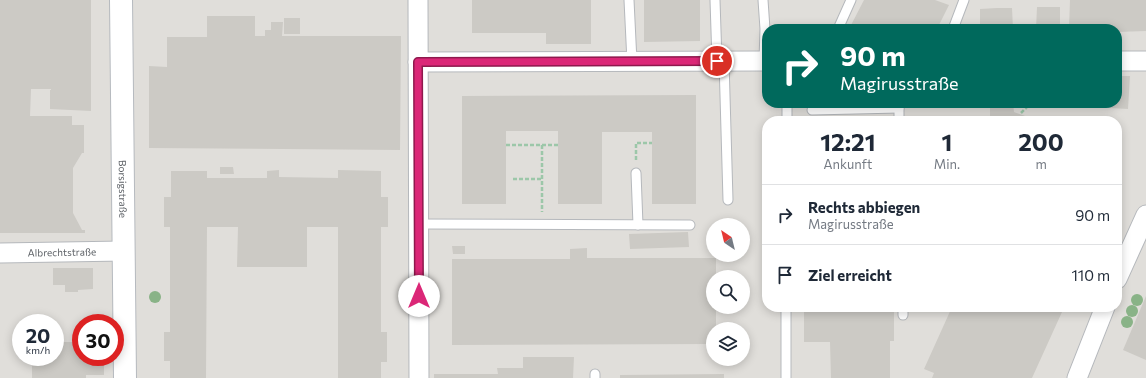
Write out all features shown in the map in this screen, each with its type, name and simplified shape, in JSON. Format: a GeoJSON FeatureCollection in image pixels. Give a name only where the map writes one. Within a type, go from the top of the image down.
{"type":"FeatureCollection","features":[{"type":"Feature","properties":{"kind":"main road","name":"Borsigstraße"},"geometry":{"type":"LineString","coordinates":[[121,0],[125,378]]}},
{"type":"Feature","properties":{"kind":"street"},"geometry":{"type":"LineString","coordinates":[[418,0],[419,378]]}},
{"type":"Feature","properties":{"kind":"street"},"geometry":{"type":"LineString","coordinates":[[418,62],[762,61]]}},
{"type":"Feature","properties":{"kind":"street"},"geometry":{"type":"LineString","coordinates":[[1122,61],[1146,61]]}},
{"type":"Feature","properties":{"kind":"street"},"geometry":{"type":"LineString","coordinates":[[1122,256],[1146,215]]}},
{"type":"Feature","properties":{"kind":"street","name":"Albrechtstraße"},"geometry":{"type":"LineString","coordinates":[[0,253],[124,251]]}},
{"type":"Feature","properties":{"kind":"street"},"geometry":{"type":"LineString","coordinates":[[1077,378],[1103,312]]}},
{"type":"Feature","properties":{"kind":"lane"},"geometry":{"type":"LineString","coordinates":[[629,0],[632,62]]}},
{"type":"Feature","properties":{"kind":"lane"},"geometry":{"type":"LineString","coordinates":[[715,0],[721,61],[728,200]]}},
{"type":"Feature","properties":{"kind":"lane"},"geometry":{"type":"LineString","coordinates":[[763,0],[765,24]]}},
{"type":"Feature","properties":{"kind":"lane"},"geometry":{"type":"LineString","coordinates":[[840,24],[851,0]]}},
{"type":"Feature","properties":{"kind":"lane"},"geometry":{"type":"LineString","coordinates":[[955,24],[964,0]]}},
{"type":"Feature","properties":{"kind":"lane"},"geometry":{"type":"LineString","coordinates":[[812,110],[856,108]]}},
{"type":"Feature","properties":{"kind":"lane"},"geometry":{"type":"LineString","coordinates":[[636,173],[638,225]]}},
{"type":"Feature","properties":{"kind":"lane"},"geometry":{"type":"LineString","coordinates":[[419,224],[690,225]]}},
{"type":"Feature","properties":{"kind":"lane"},"geometry":{"type":"LineString","coordinates":[[786,312],[786,378]]}},
{"type":"Feature","properties":{"kind":"path"},"geometry":{"type":"LineString","coordinates":[[1022,113],[1026,108]]}},
{"type":"Feature","properties":{"kind":"path"},"geometry":{"type":"LineString","coordinates":[[636,173],[636,143],[652,143]]}},
{"type":"Feature","properties":{"kind":"path"},"geometry":{"type":"LineString","coordinates":[[506,145],[558,145]]}},
{"type":"Feature","properties":{"kind":"path"},"geometry":{"type":"LineString","coordinates":[[542,145],[542,224]]}},
{"type":"Feature","properties":{"kind":"path"},"geometry":{"type":"LineString","coordinates":[[513,179],[542,179]]}},
{"type":"Feature","properties":{"kind":"shaded area"},"geometry":{"type":"Polygon","coordinates":[[[0,0],[1146,0],[1146,378],[0,378],[0,0]]]}},
{"type":"Feature","properties":{"kind":"building"},"geometry":{"type":"Polygon","coordinates":[[[0,0],[91,0],[91,111],[50,109],[51,89],[31,89],[30,116],[72,116],[72,125],[84,125],[84,153],[82,153],[73,168],[73,213],[82,230],[85,230],[85,233],[0,233],[0,0]]]}},
{"type":"Feature","properties":{"kind":"building"},"geometry":{"type":"Polygon","coordinates":[[[472,0],[591,0],[591,44],[546,44],[546,33],[472,33],[472,0]]]}},
{"type":"Feature","properties":{"kind":"building"},"geometry":{"type":"Polygon","coordinates":[[[644,0],[700,0],[700,41],[644,42],[644,0]]]}},
{"type":"Feature","properties":{"kind":"building"},"geometry":{"type":"Polygon","coordinates":[[[864,0],[935,0],[949,5],[940,24],[852,24],[864,0]]]}},
{"type":"Feature","properties":{"kind":"building"},"geometry":{"type":"Polygon","coordinates":[[[1070,0],[1146,0],[1146,31],[1122,32],[1122,24],[1069,24],[1070,0]]]}},
{"type":"Feature","properties":{"kind":"building"},"geometry":{"type":"Polygon","coordinates":[[[1037,7],[1060,7],[1060,24],[1036,24],[1037,7]]]}},
{"type":"Feature","properties":{"kind":"building"},"geometry":{"type":"Polygon","coordinates":[[[1012,8],[1013,24],[980,24],[980,9],[1012,8]]]}},
{"type":"Feature","properties":{"kind":"building"},"geometry":{"type":"Polygon","coordinates":[[[207,16],[255,16],[255,36],[265,36],[265,30],[271,30],[271,22],[283,22],[282,36],[401,36],[400,150],[149,148],[149,66],[167,67],[167,37],[207,37],[207,16]]]}},
{"type":"Feature","properties":{"kind":"building"},"geometry":{"type":"Polygon","coordinates":[[[284,18],[300,18],[300,34],[284,34],[284,18]]]}},
{"type":"Feature","properties":{"kind":"building"},"geometry":{"type":"Polygon","coordinates":[[[1122,76],[1130,76],[1128,109],[1110,108],[1122,108],[1122,76]]]}},
{"type":"Feature","properties":{"kind":"building"},"geometry":{"type":"Polygon","coordinates":[[[696,95],[696,204],[652,204],[652,132],[602,132],[602,204],[558,204],[558,131],[506,131],[506,204],[462,204],[462,96],[696,95]]]}},
{"type":"Feature","properties":{"kind":"building"},"geometry":{"type":"Polygon","coordinates":[[[990,108],[1014,108],[1014,112],[1025,116],[990,116],[990,108]]]}},
{"type":"Feature","properties":{"kind":"building"},"geometry":{"type":"Polygon","coordinates":[[[220,167],[233,167],[234,174],[220,174],[220,167]]]}},
{"type":"Feature","properties":{"kind":"building"},"geometry":{"type":"Polygon","coordinates":[[[279,170],[279,177],[338,178],[338,170],[381,171],[381,197],[388,197],[388,227],[381,227],[381,332],[387,332],[387,362],[381,362],[381,378],[338,378],[338,227],[307,227],[307,267],[237,267],[238,227],[207,227],[206,378],[170,378],[170,361],[164,361],[164,332],[170,332],[170,227],[164,227],[164,197],[171,197],[171,171],[207,171],[207,178],[267,178],[267,171],[279,170]]]}},
{"type":"Feature","properties":{"kind":"building"},"geometry":{"type":"Polygon","coordinates":[[[688,232],[689,247],[630,249],[629,234],[688,232]]]}},
{"type":"Feature","properties":{"kind":"building"},"geometry":{"type":"Polygon","coordinates":[[[452,246],[465,246],[465,254],[453,254],[452,246]]]}},
{"type":"Feature","properties":{"kind":"building"},"geometry":{"type":"Polygon","coordinates":[[[587,248],[587,258],[706,258],[706,262],[716,262],[716,270],[706,270],[706,314],[716,314],[716,322],[706,322],[706,344],[452,345],[452,259],[570,259],[570,249],[587,248]]]}},
{"type":"Feature","properties":{"kind":"building"},"geometry":{"type":"Polygon","coordinates":[[[53,268],[93,268],[93,289],[78,290],[78,292],[65,292],[65,285],[53,285],[53,268]]]}},
{"type":"Feature","properties":{"kind":"building"},"geometry":{"type":"Polygon","coordinates":[[[1146,296],[1146,360],[1123,350],[1146,296]]]}},
{"type":"Feature","properties":{"kind":"building"},"geometry":{"type":"Polygon","coordinates":[[[804,312],[894,312],[894,341],[890,341],[890,378],[831,378],[830,342],[804,342],[804,312]]]}},
{"type":"Feature","properties":{"kind":"building"},"geometry":{"type":"Polygon","coordinates":[[[950,312],[1062,312],[1032,378],[932,378],[934,373],[924,369],[950,312]]]}},
{"type":"Feature","properties":{"kind":"building"},"geometry":{"type":"Polygon","coordinates":[[[64,342],[72,342],[72,366],[104,366],[104,375],[86,375],[86,378],[32,378],[32,366],[64,366],[64,342]]]}},
{"type":"Feature","properties":{"kind":"building"},"geometry":{"type":"Polygon","coordinates":[[[523,357],[574,357],[573,378],[434,378],[434,374],[498,374],[497,368],[523,368],[523,357]]]}},
{"type":"Feature","properties":{"kind":"building"},"geometry":{"type":"Polygon","coordinates":[[[724,374],[724,378],[620,378],[620,375],[724,374]]]}},
{"type":"Feature","properties":{"kind":"route"},"geometry":{"type":"LineString","coordinates":[[419,296],[418,62],[717,61]]}}]}
